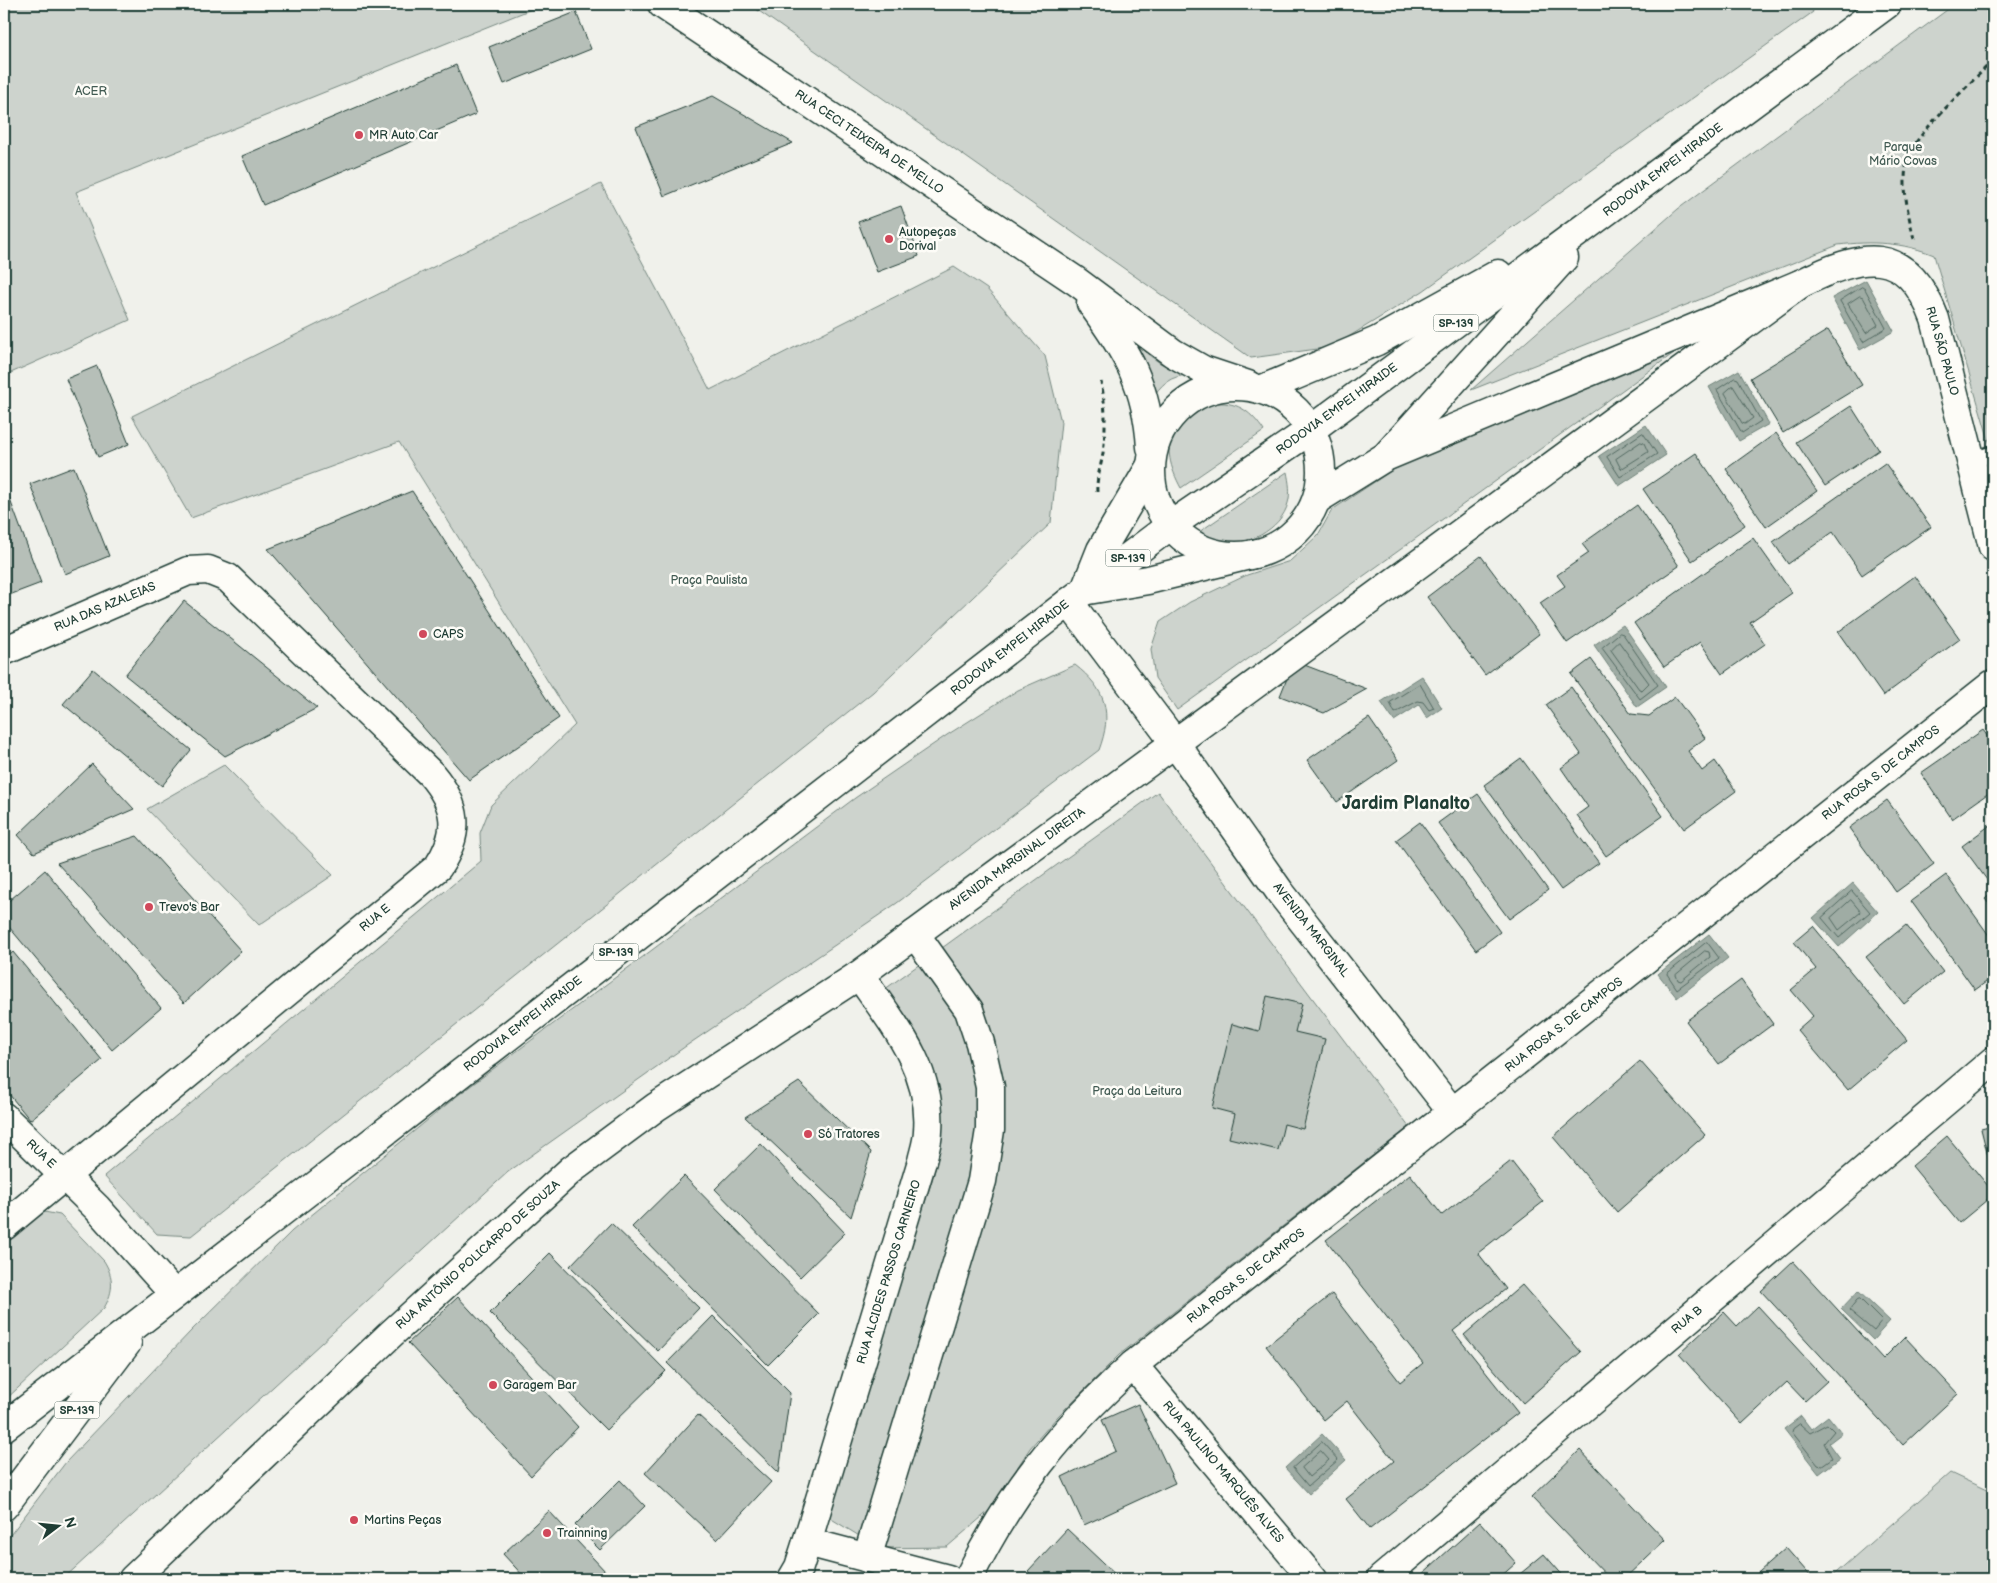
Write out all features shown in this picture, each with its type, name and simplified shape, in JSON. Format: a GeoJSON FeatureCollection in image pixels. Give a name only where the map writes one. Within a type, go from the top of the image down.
{"type":"FeatureCollection","features":[{"type":"Feature","properties":{"kind":"street","name":"RUA CECI TEIXEIRA DE MELLO"},"geometry":{"type":"LineString","coordinates":[[662,4],[1076,281],[1173,353],[1204,370],[1255,387],[1284,401],[1308,431],[1317,451],[1320,468],[1319,498]]}},
{"type":"Feature","properties":{"kind":"street","name":"RODOVIA EMPEI HIRAIDE"},"geometry":{"type":"LineString","coordinates":[[4,1427],[1077,596],[1172,525],[1308,431],[1887,4]]}},
{"type":"Feature","properties":{"kind":"street"},"geometry":{"type":"LineString","coordinates":[[1077,596],[1169,418],[1187,401],[1213,390],[1255,387],[1377,341],[1604,214]]}},
{"type":"Feature","properties":{"kind":"street"},"geometry":{"type":"LineString","coordinates":[[1385,457],[1604,214]]}},
{"type":"Feature","properties":{"kind":"street","name":"RUA SÃO PAULO"},"geometry":{"type":"LineString","coordinates":[[1800,284],[1836,266],[1862,261],[1884,261],[1898,266],[1909,275],[1927,298],[1984,468],[1993,547]]}},
{"type":"Feature","properties":{"kind":"street","name":"RUA CECI TEIXEIRA DE MELLO"},"geometry":{"type":"LineString","coordinates":[[1076,281],[1114,334],[1130,363],[1145,399],[1149,417],[1150,457],[1154,490],[1172,525]]}},
{"type":"Feature","properties":{"kind":"street"},"geometry":{"type":"LineString","coordinates":[[1077,596],[1258,553],[1282,542],[1295,532],[1313,511],[1319,498],[1385,457],[1800,284]]}},
{"type":"Feature","properties":{"kind":"street","name":"AVENIDA MARGINAL DIREITA"},"geometry":{"type":"LineString","coordinates":[[859,975],[1800,284]]}},
{"type":"Feature","properties":{"kind":"street"},"geometry":{"type":"LineString","coordinates":[[1172,525],[1201,551],[1217,557],[1233,558],[1258,553]]}},
{"type":"Feature","properties":{"kind":"street","name":"RUA DAS AZALEIAS"},"geometry":{"type":"LineString","coordinates":[[4,651],[188,571],[208,570]]}},
{"type":"Feature","properties":{"kind":"street","name":"RUA E"},"geometry":{"type":"LineString","coordinates":[[4,1118],[63,1176],[438,867],[448,852],[454,832],[453,808],[443,788],[431,774],[228,578],[208,570]]}},
{"type":"Feature","properties":{"kind":"street","name":"AVENIDA MARGINAL"},"geometry":{"type":"LineString","coordinates":[[1077,596],[1175,743],[1280,892],[1453,1113]]}},
{"type":"Feature","properties":{"kind":"street","name":"RUA ROSA S. DE CAMPOS"},"geometry":{"type":"LineString","coordinates":[[968,1579],[989,1536],[1034,1468],[1102,1393],[1133,1365],[1993,684]]}},
{"type":"Feature","properties":{"kind":"street"},"geometry":{"type":"LineString","coordinates":[[867,1558],[982,1181],[990,1130],[990,1087],[980,1043],[969,1010],[915,934]]}},
{"type":"Feature","properties":{"kind":"street","name":"RUA ALCIDES PASSOS CARNEIRO"},"geometry":{"type":"LineString","coordinates":[[792,1579],[799,1567],[807,1542],[922,1162],[928,1130],[926,1093],[917,1064],[903,1036],[859,975]]}},
{"type":"Feature","properties":{"kind":"street","name":"RUA ANTÔNIO POLICARPO DE SOUZA"},"geometry":{"type":"LineString","coordinates":[[133,1579],[391,1334],[571,1170],[656,1107],[859,975]]}},
{"type":"Feature","properties":{"kind":"street","name":"RUA B"},"geometry":{"type":"LineString","coordinates":[[1381,1579],[1993,1062]]}},
{"type":"Feature","properties":{"kind":"street"},"geometry":{"type":"LineString","coordinates":[[4,1226],[63,1176],[97,1208],[174,1294]]}},
{"type":"Feature","properties":{"kind":"street","name":"RODOVIA EMPEI HIRAIDE"},"geometry":{"type":"LineString","coordinates":[[4,1506],[149,1314]]}},
{"type":"Feature","properties":{"kind":"street","name":"RUA PAULINO MARQUÊS ALVES"},"geometry":{"type":"LineString","coordinates":[[1133,1365],[1313,1579]]}},
{"type":"Feature","properties":{"kind":"street"},"geometry":{"type":"LineString","coordinates":[[807,1542],[948,1579]]}},
{"type":"Feature","properties":{"kind":"path"},"geometry":{"type":"LineString","coordinates":[[1914,240],[1906,193],[1909,155],[1926,130],[1993,60]]}},
{"type":"Feature","properties":{"kind":"path"},"geometry":{"type":"LineString","coordinates":[[1098,502],[1096,482],[1103,455],[1106,420],[1099,374]]}},
{"type":"Feature","properties":{"kind":"green space","name":"ACER"},"geometry":{"type":"Polygon","coordinates":[[[4,4],[544,4],[76,192],[130,320],[4,376],[4,4]]]}},
{"type":"Feature","properties":{"kind":"green space"},"geometry":{"type":"Polygon","coordinates":[[[749,4],[1810,4],[1813,12],[1423,291],[1332,347],[1251,358],[749,4]]]}},
{"type":"Feature","properties":{"kind":"green space","name":"Parque Mário Covas"},"geometry":{"type":"Polygon","coordinates":[[[1955,4],[1993,4],[1993,454],[1934,255],[1899,245],[1863,243],[1838,245],[1471,390],[1678,209],[1955,4]]]}},
{"type":"Feature","properties":{"kind":"green space","name":"Praça Paulista"},"geometry":{"type":"Polygon","coordinates":[[[601,184],[710,390],[954,267],[987,289],[1045,356],[1061,422],[1051,523],[873,692],[191,1236],[157,1234],[104,1176],[481,861],[480,833],[491,805],[575,725],[399,442],[191,518],[132,416],[601,184]]]}},
{"type":"Feature","properties":{"kind":"green space"},"geometry":{"type":"Polygon","coordinates":[[[1122,335],[1160,363],[1189,375],[1171,379],[1158,389],[1151,400],[1122,335]]]}},
{"type":"Feature","properties":{"kind":"green space"},"geometry":{"type":"Polygon","coordinates":[[[1674,353],[1177,710],[1155,678],[1151,649],[1160,622],[1190,602],[1247,575],[1290,561],[1318,535],[1332,510],[1391,471],[1674,353]]]}},
{"type":"Feature","properties":{"kind":"green space"},"geometry":{"type":"Polygon","coordinates":[[[1217,403],[1232,404],[1244,410],[1255,419],[1264,431],[1181,488],[1170,458],[1169,445],[1172,434],[1178,423],[1187,415],[1200,408],[1217,403]]]}},
{"type":"Feature","properties":{"kind":"green space"},"geometry":{"type":"Polygon","coordinates":[[[1287,472],[1290,491],[1288,503],[1278,521],[1270,529],[1250,540],[1229,544],[1216,542],[1199,532],[1287,472]]]}},
{"type":"Feature","properties":{"kind":"green space"},"geometry":{"type":"Polygon","coordinates":[[[1075,665],[1094,683],[1104,703],[1106,724],[1099,750],[897,903],[686,1046],[508,1172],[63,1579],[4,1579],[4,1543],[66,1462],[191,1331],[292,1231],[457,1096],[855,798],[947,735],[1018,690],[1075,665]]]}},
{"type":"Feature","properties":{"kind":"green space"},"geometry":{"type":"Polygon","coordinates":[[[224,765],[333,875],[259,925],[147,809],[224,765]]]}},
{"type":"Feature","properties":{"kind":"green space","name":"Praça da Leitura"},"geometry":{"type":"Polygon","coordinates":[[[1158,792],[1409,1127],[1119,1355],[1058,1416],[1030,1448],[990,1510],[947,1547],[879,1548],[825,1515],[885,1315],[928,1194],[940,1147],[942,1123],[941,1100],[933,1070],[918,1043],[881,992],[1158,792]]]}},
{"type":"Feature","properties":{"kind":"green space"},"geometry":{"type":"Polygon","coordinates":[[[34,1210],[60,1215],[104,1261],[110,1273],[112,1284],[110,1296],[104,1308],[4,1401],[4,1225],[34,1210]]]}},
{"type":"Feature","properties":{"kind":"green space"},"geometry":{"type":"Polygon","coordinates":[[[1950,1473],[1993,1493],[1993,1579],[1829,1579],[1950,1473]]]}},
{"type":"Feature","properties":{"kind":"water"},"geometry":{"type":"Polygon","coordinates":[[[1866,280],[1894,331],[1860,350],[1832,298],[1866,280]]]}},
{"type":"Feature","properties":{"kind":"water"},"geometry":{"type":"Polygon","coordinates":[[[1739,370],[1769,424],[1739,441],[1709,387],[1739,370]]]}},
{"type":"Feature","properties":{"kind":"water"},"geometry":{"type":"Polygon","coordinates":[[[1646,425],[1666,455],[1619,486],[1599,456],[1646,425]]]}},
{"type":"Feature","properties":{"kind":"water"},"geometry":{"type":"Polygon","coordinates":[[[1623,625],[1666,687],[1637,707],[1594,645],[1623,625]]]}},
{"type":"Feature","properties":{"kind":"water"},"geometry":{"type":"Polygon","coordinates":[[[1422,676],[1442,708],[1427,718],[1419,705],[1394,721],[1381,702],[1422,676]]]}},
{"type":"Feature","properties":{"kind":"water"},"geometry":{"type":"Polygon","coordinates":[[[1853,883],[1878,912],[1839,947],[1813,918],[1853,883]]]}},
{"type":"Feature","properties":{"kind":"water"},"geometry":{"type":"Polygon","coordinates":[[[1709,934],[1728,958],[1677,998],[1658,974],[1709,934]]]}},
{"type":"Feature","properties":{"kind":"water"},"geometry":{"type":"Polygon","coordinates":[[[1858,1291],[1890,1321],[1873,1340],[1841,1309],[1858,1291]]]}},
{"type":"Feature","properties":{"kind":"water"},"geometry":{"type":"Polygon","coordinates":[[[1801,1416],[1811,1429],[1828,1416],[1842,1433],[1829,1443],[1840,1458],[1819,1474],[1784,1429],[1801,1416]]]}},
{"type":"Feature","properties":{"kind":"water"},"geometry":{"type":"Polygon","coordinates":[[[1322,1434],[1346,1460],[1309,1494],[1285,1468],[1322,1434]]]}},
{"type":"Feature","properties":{"kind":"building"},"geometry":{"type":"Polygon","coordinates":[[[576,12],[591,49],[504,84],[489,47],[576,12]]]}},
{"type":"Feature","properties":{"kind":"building","name":"MR Auto Car"},"geometry":{"type":"Polygon","coordinates":[[[456,65],[476,114],[263,205],[242,156],[456,65]]]}},
{"type":"Feature","properties":{"kind":"building"},"geometry":{"type":"Polygon","coordinates":[[[713,96],[793,143],[664,196],[636,127],[713,96]]]}},
{"type":"Feature","properties":{"kind":"building","name":"Autopeças Dorival"},"geometry":{"type":"Polygon","coordinates":[[[901,206],[919,256],[877,272],[858,222],[901,206]]]}},
{"type":"Feature","properties":{"kind":"building"},"geometry":{"type":"Polygon","coordinates":[[[1828,330],[1862,385],[1783,433],[1750,378],[1828,330]]]}},
{"type":"Feature","properties":{"kind":"building"},"geometry":{"type":"Polygon","coordinates":[[[97,366],[129,444],[98,457],[66,379],[97,366]]]}},
{"type":"Feature","properties":{"kind":"building"},"geometry":{"type":"Polygon","coordinates":[[[1851,406],[1879,450],[1825,486],[1796,442],[1851,406]]]}},
{"type":"Feature","properties":{"kind":"building"},"geometry":{"type":"Polygon","coordinates":[[[1776,433],[1817,491],[1766,527],[1726,469],[1776,433]]]}},
{"type":"Feature","properties":{"kind":"building"},"geometry":{"type":"Polygon","coordinates":[[[1696,453],[1745,525],[1692,561],[1643,489],[1696,453]]]}},
{"type":"Feature","properties":{"kind":"building"},"geometry":{"type":"Polygon","coordinates":[[[1885,463],[1931,527],[1862,575],[1833,532],[1788,564],[1773,542],[1885,463]]]}},
{"type":"Feature","properties":{"kind":"building"},"geometry":{"type":"Polygon","coordinates":[[[74,467],[109,556],[65,574],[30,484],[74,467]]]}},
{"type":"Feature","properties":{"kind":"building"},"geometry":{"type":"Polygon","coordinates":[[[6,489],[41,583],[4,597],[4,490],[6,489]]]}},
{"type":"Feature","properties":{"kind":"building","name":"CAPS"},"geometry":{"type":"Polygon","coordinates":[[[412,491],[559,718],[469,780],[268,549],[412,491]]]}},
{"type":"Feature","properties":{"kind":"building"},"geometry":{"type":"Polygon","coordinates":[[[1637,505],[1679,566],[1567,643],[1540,603],[1565,586],[1557,575],[1589,553],[1582,544],[1637,505]]]}},
{"type":"Feature","properties":{"kind":"building"},"geometry":{"type":"Polygon","coordinates":[[[1753,538],[1792,593],[1750,622],[1765,644],[1722,674],[1700,642],[1664,667],[1634,623],[1753,538]]]}},
{"type":"Feature","properties":{"kind":"building"},"geometry":{"type":"Polygon","coordinates":[[[1481,556],[1539,634],[1485,675],[1427,597],[1481,556]]]}},
{"type":"Feature","properties":{"kind":"building"},"geometry":{"type":"Polygon","coordinates":[[[1915,576],[1960,639],[1883,696],[1838,632],[1915,576]]]}},
{"type":"Feature","properties":{"kind":"building"},"geometry":{"type":"Polygon","coordinates":[[[184,601],[317,708],[225,756],[125,675],[184,601]]]}},
{"type":"Feature","properties":{"kind":"building"},"geometry":{"type":"Polygon","coordinates":[[[1591,659],[1631,714],[1649,716],[1675,697],[1705,738],[1688,751],[1702,771],[1715,761],[1736,791],[1684,829],[1571,674],[1591,659]]]}},
{"type":"Feature","properties":{"kind":"building"},"geometry":{"type":"Polygon","coordinates":[[[1294,661],[1367,689],[1324,713],[1280,696],[1294,661]]]}},
{"type":"Feature","properties":{"kind":"building"},"geometry":{"type":"Polygon","coordinates":[[[93,669],[191,750],[162,786],[63,704],[93,669]]]}},
{"type":"Feature","properties":{"kind":"building"},"geometry":{"type":"Polygon","coordinates":[[[1571,687],[1663,816],[1606,856],[1577,815],[1588,807],[1561,768],[1581,754],[1546,705],[1571,687]]]}},
{"type":"Feature","properties":{"kind":"building"},"geometry":{"type":"Polygon","coordinates":[[[1369,718],[1398,760],[1337,802],[1307,760],[1369,718]]]}},
{"type":"Feature","properties":{"kind":"building"},"geometry":{"type":"Polygon","coordinates":[[[1983,730],[1993,744],[1993,790],[1952,819],[1921,773],[1983,730]]]}},
{"type":"Feature","properties":{"kind":"building"},"geometry":{"type":"Polygon","coordinates":[[[1521,758],[1599,863],[1561,890],[1484,785],[1521,758]]]}},
{"type":"Feature","properties":{"kind":"building"},"geometry":{"type":"Polygon","coordinates":[[[92,764],[134,809],[34,853],[18,835],[92,764]]]}},
{"type":"Feature","properties":{"kind":"building"},"geometry":{"type":"Polygon","coordinates":[[[1478,794],[1548,890],[1509,919],[1438,823],[1478,794]]]}},
{"type":"Feature","properties":{"kind":"building"},"geometry":{"type":"Polygon","coordinates":[[[1887,800],[1934,864],[1896,892],[1849,828],[1887,800]]]}},
{"type":"Feature","properties":{"kind":"building"},"geometry":{"type":"Polygon","coordinates":[[[1420,822],[1500,932],[1476,950],[1396,840],[1420,822]]]}},
{"type":"Feature","properties":{"kind":"building"},"geometry":{"type":"Polygon","coordinates":[[[1993,823],[1993,882],[1990,884],[1962,846],[1993,823]]]}},
{"type":"Feature","properties":{"kind":"building","name":"Trevo's Bar"},"geometry":{"type":"Polygon","coordinates":[[[137,836],[241,951],[184,1003],[57,863],[137,836]]]}},
{"type":"Feature","properties":{"kind":"building"},"geometry":{"type":"Polygon","coordinates":[[[45,870],[161,1008],[112,1050],[4,921],[4,905],[45,870]]]}},
{"type":"Feature","properties":{"kind":"building"},"geometry":{"type":"Polygon","coordinates":[[[1946,875],[1993,941],[1993,977],[1975,990],[1911,901],[1946,875]]]}},
{"type":"Feature","properties":{"kind":"building"},"geometry":{"type":"Polygon","coordinates":[[[1993,892],[1993,909],[1985,899],[1993,892]]]}},
{"type":"Feature","properties":{"kind":"building"},"geometry":{"type":"Polygon","coordinates":[[[1906,925],[1943,972],[1904,1004],[1866,957],[1906,925]]]}},
{"type":"Feature","properties":{"kind":"building"},"geometry":{"type":"Polygon","coordinates":[[[1813,926],[1907,1040],[1848,1090],[1797,1030],[1813,1016],[1791,990],[1816,969],[1794,942],[1813,926]]]}},
{"type":"Feature","properties":{"kind":"building"},"geometry":{"type":"Polygon","coordinates":[[[13,952],[102,1060],[30,1120],[4,1088],[4,960],[13,952]]]}},
{"type":"Feature","properties":{"kind":"building"},"geometry":{"type":"Polygon","coordinates":[[[1741,980],[1773,1024],[1719,1064],[1686,1021],[1741,980]]]}},
{"type":"Feature","properties":{"kind":"building"},"geometry":{"type":"Polygon","coordinates":[[[1267,996],[1302,1004],[1295,1032],[1325,1039],[1303,1129],[1284,1124],[1278,1150],[1229,1138],[1235,1114],[1212,1108],[1232,1024],[1259,1031],[1267,996]]]}},
{"type":"Feature","properties":{"kind":"building"},"geometry":{"type":"Polygon","coordinates":[[[1640,1061],[1705,1135],[1617,1212],[1553,1137],[1640,1061]]]}},
{"type":"Feature","properties":{"kind":"building","name":"Só Tratores"},"geometry":{"type":"Polygon","coordinates":[[[799,1082],[871,1152],[851,1217],[745,1117],[799,1082]]]}},
{"type":"Feature","properties":{"kind":"building"},"geometry":{"type":"Polygon","coordinates":[[[1993,1126],[1993,1172],[1992,1172],[1981,1129],[1993,1126]]]}},
{"type":"Feature","properties":{"kind":"building"},"geometry":{"type":"Polygon","coordinates":[[[1947,1136],[1993,1192],[1993,1195],[1959,1223],[1912,1166],[1947,1136]]]}},
{"type":"Feature","properties":{"kind":"building"},"geometry":{"type":"Polygon","coordinates":[[[761,1144],[845,1233],[800,1277],[715,1189],[761,1144]]]}},
{"type":"Feature","properties":{"kind":"building"},"geometry":{"type":"Polygon","coordinates":[[[1511,1161],[1543,1202],[1478,1253],[1506,1289],[1453,1331],[1518,1413],[1370,1529],[1346,1499],[1394,1461],[1347,1401],[1324,1420],[1266,1346],[1332,1294],[1400,1382],[1423,1363],[1326,1240],[1410,1174],[1442,1215],[1511,1161]]]}},
{"type":"Feature","properties":{"kind":"building"},"geometry":{"type":"Polygon","coordinates":[[[684,1176],[819,1314],[768,1365],[632,1227],[684,1176]]]}},
{"type":"Feature","properties":{"kind":"building"},"geometry":{"type":"Polygon","coordinates":[[[611,1223],[699,1308],[658,1351],[570,1266],[611,1223]]]}},
{"type":"Feature","properties":{"kind":"building"},"geometry":{"type":"Polygon","coordinates":[[[550,1253],[666,1371],[606,1430],[490,1313],[550,1253]]]}},
{"type":"Feature","properties":{"kind":"building"},"geometry":{"type":"Polygon","coordinates":[[[1793,1261],[1883,1359],[1905,1337],[1958,1394],[1903,1445],[1761,1291],[1793,1261]]]}},
{"type":"Feature","properties":{"kind":"building"},"geometry":{"type":"Polygon","coordinates":[[[1522,1285],[1581,1352],[1523,1403],[1464,1335],[1522,1285]]]}},
{"type":"Feature","properties":{"kind":"building","name":"Garagem Bar"},"geometry":{"type":"Polygon","coordinates":[[[458,1297],[578,1427],[531,1476],[408,1343],[458,1297]]]}},
{"type":"Feature","properties":{"kind":"building"},"geometry":{"type":"Polygon","coordinates":[[[1758,1306],[1827,1381],[1805,1401],[1787,1382],[1742,1424],[1679,1354],[1724,1312],[1737,1326],[1758,1306]]]}},
{"type":"Feature","properties":{"kind":"building"},"geometry":{"type":"Polygon","coordinates":[[[713,1316],[790,1393],[779,1473],[667,1363],[713,1316]]]}},
{"type":"Feature","properties":{"kind":"building"},"geometry":{"type":"Polygon","coordinates":[[[1138,1404],[1175,1483],[1084,1525],[1062,1477],[1116,1451],[1102,1420],[1138,1404]]]}},
{"type":"Feature","properties":{"kind":"building"},"geometry":{"type":"Polygon","coordinates":[[[698,1415],[771,1482],[717,1540],[645,1473],[698,1415]]]}},
{"type":"Feature","properties":{"kind":"building"},"geometry":{"type":"Polygon","coordinates":[[[1580,1450],[1665,1540],[1624,1579],[1610,1579],[1531,1497],[1580,1450]]]}},
{"type":"Feature","properties":{"kind":"building"},"geometry":{"type":"Polygon","coordinates":[[[620,1480],[645,1506],[600,1550],[575,1525],[620,1480]]]}},
{"type":"Feature","properties":{"kind":"building","name":"Trainning"},"geometry":{"type":"Polygon","coordinates":[[[549,1511],[606,1572],[598,1579],[526,1579],[503,1554],[549,1511]]]}},
{"type":"Feature","properties":{"kind":"building"},"geometry":{"type":"Polygon","coordinates":[[[1480,1522],[1516,1563],[1498,1579],[1423,1579],[1420,1576],[1480,1522]]]}},
{"type":"Feature","properties":{"kind":"building"},"geometry":{"type":"Polygon","coordinates":[[[1067,1529],[1120,1579],[1036,1579],[1028,1571],[1067,1529]]]}},
{"type":"Feature","properties":{"kind":"building"},"geometry":{"type":"Polygon","coordinates":[[[1786,1548],[1813,1579],[1751,1579],[1786,1548]]]}},
{"type":"Feature","properties":{"kind":"building"},"geometry":{"type":"Polygon","coordinates":[[[1544,1554],[1566,1579],[1514,1579],[1544,1554]]]}},
{"type":"Feature","properties":{"kind":"place","name":"MR Auto Car"},"geometry":{"type":"Point","coordinates":[359,135]}},
{"type":"Feature","properties":{"kind":"place","name":"Autopeças Dorival"},"geometry":{"type":"Point","coordinates":[889,239]}},
{"type":"Feature","properties":{"kind":"place","name":"CAPS"},"geometry":{"type":"Point","coordinates":[423,634]}},
{"type":"Feature","properties":{"kind":"place","name":"Trevo's Bar"},"geometry":{"type":"Point","coordinates":[149,907]}},
{"type":"Feature","properties":{"kind":"place","name":"Só Tratores"},"geometry":{"type":"Point","coordinates":[808,1134]}},
{"type":"Feature","properties":{"kind":"place","name":"Garagem Bar"},"geometry":{"type":"Point","coordinates":[493,1385]}},
{"type":"Feature","properties":{"kind":"place","name":"Martins Peças"},"geometry":{"type":"Point","coordinates":[354,1520]}},
{"type":"Feature","properties":{"kind":"place","name":"Trainning"},"geometry":{"type":"Point","coordinates":[547,1533]}},
{"type":"Feature","properties":{"kind":"district","name":"Jardim Planalto"},"geometry":{"type":"Point","coordinates":[1406,803]}}]}
